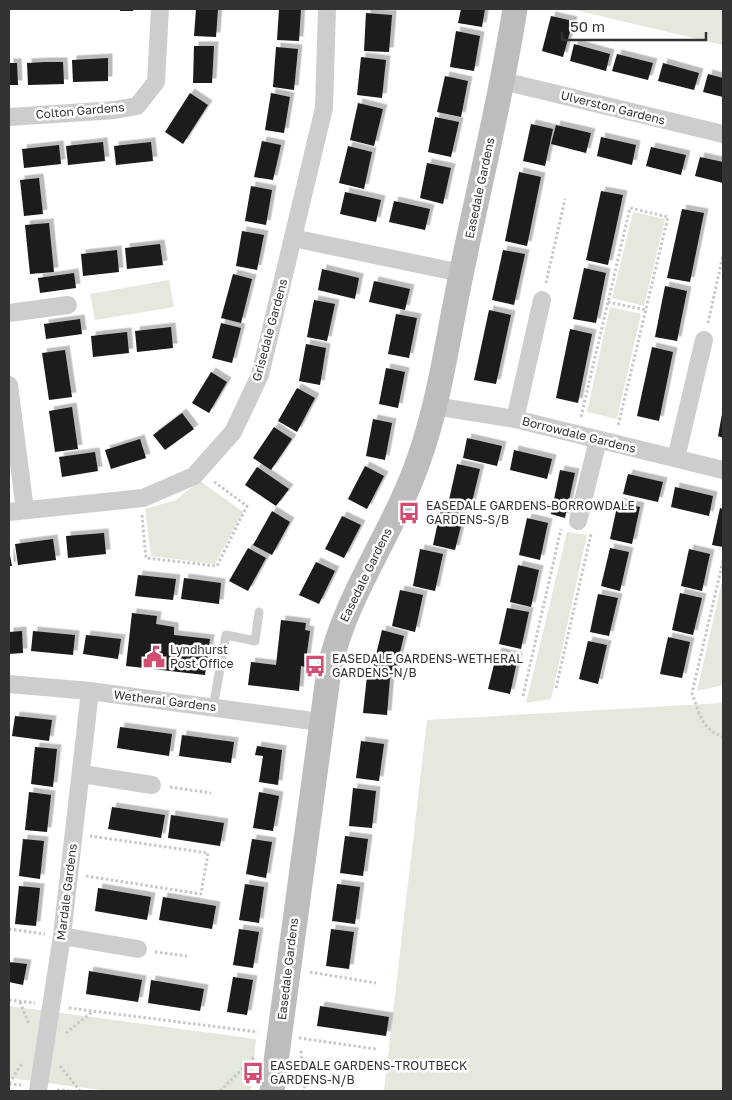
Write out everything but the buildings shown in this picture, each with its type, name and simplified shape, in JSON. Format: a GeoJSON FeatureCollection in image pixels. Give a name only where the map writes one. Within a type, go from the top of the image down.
{"type":"FeatureCollection","features":[{"type":"Feature","properties":{"kind":"street","name":"Colton Gardens"},"geometry":{"type":"LineString","coordinates":[[9,117],[115,110],[137,106],[156,82],[160,9]]}},
{"type":"Feature","properties":{"kind":"street","name":"Grisedale Gardens"},"geometry":{"type":"LineString","coordinates":[[17,511],[140,498],[194,476],[233,432],[260,375],[324,108],[327,9]]}},
{"type":"Feature","properties":{"kind":"street","name":"Easedale Gardens"},"geometry":{"type":"LineString","coordinates":[[272,1091],[285,1043],[288,969],[320,722],[336,638],[351,602],[402,500],[419,459],[434,406],[461,273],[504,81],[515,9]]}},
{"type":"Feature","properties":{"kind":"street","name":"Ulverston Gardens"},"geometry":{"type":"LineString","coordinates":[[504,81],[723,134]]}},
{"type":"Feature","properties":{"kind":"street"},"geometry":{"type":"LineString","coordinates":[[293,238],[461,273]]}},
{"type":"Feature","properties":{"kind":"street"},"geometry":{"type":"LineString","coordinates":[[515,419],[542,300]]}},
{"type":"Feature","properties":{"kind":"street"},"geometry":{"type":"LineString","coordinates":[[9,313],[68,305]]}},
{"type":"Feature","properties":{"kind":"street"},"geometry":{"type":"LineString","coordinates":[[676,458],[704,340]]}},
{"type":"Feature","properties":{"kind":"street"},"geometry":{"type":"LineString","coordinates":[[9,385],[17,511]]}},
{"type":"Feature","properties":{"kind":"street","name":"Borrowdale Gardens"},"geometry":{"type":"LineString","coordinates":[[434,406],[515,419],[723,470]]}},
{"type":"Feature","properties":{"kind":"street"},"geometry":{"type":"LineString","coordinates":[[578,521],[606,441]]}},
{"type":"Feature","properties":{"kind":"street","name":"Wetheral Gardens"},"geometry":{"type":"LineString","coordinates":[[9,684],[90,692],[320,722]]}},
{"type":"Feature","properties":{"kind":"street","name":"Mardale Gardens"},"geometry":{"type":"LineString","coordinates":[[38,1091],[62,936],[90,692]]}},
{"type":"Feature","properties":{"kind":"street"},"geometry":{"type":"LineString","coordinates":[[82,774],[152,785]]}},
{"type":"Feature","properties":{"kind":"street"},"geometry":{"type":"LineString","coordinates":[[62,936],[138,949]]}},
{"type":"Feature","properties":{"kind":"lane"},"geometry":{"type":"LineString","coordinates":[[213,708],[226,635],[255,641],[259,612]]}},
{"type":"Feature","properties":{"kind":"path"},"geometry":{"type":"LineString","coordinates":[[542,300],[565,199]]}},
{"type":"Feature","properties":{"kind":"path"},"geometry":{"type":"LineString","coordinates":[[577,434],[630,208],[668,217],[646,310],[606,441]]}},
{"type":"Feature","properties":{"kind":"path"},"geometry":{"type":"LineString","coordinates":[[704,340],[723,255]]}},
{"type":"Feature","properties":{"kind":"path"},"geometry":{"type":"LineString","coordinates":[[608,302],[646,310]]}},
{"type":"Feature","properties":{"kind":"path"},"geometry":{"type":"LineString","coordinates":[[140,498],[146,558],[217,566],[247,506],[198,470]]}},
{"type":"Feature","properties":{"kind":"path"},"geometry":{"type":"LineString","coordinates":[[523,696],[561,529],[578,521],[591,533],[556,688]]}},
{"type":"Feature","properties":{"kind":"path"},"geometry":{"type":"LineString","coordinates":[[723,561],[692,694],[709,731],[723,737]]}},
{"type":"Feature","properties":{"kind":"path"},"geometry":{"type":"LineString","coordinates":[[152,785],[211,793]]}},
{"type":"Feature","properties":{"kind":"path"},"geometry":{"type":"LineString","coordinates":[[70,873],[201,894],[208,853],[75,834]]}},
{"type":"Feature","properties":{"kind":"path"},"geometry":{"type":"LineString","coordinates":[[9,929],[62,936]]}},
{"type":"Feature","properties":{"kind":"path"},"geometry":{"type":"LineString","coordinates":[[138,949],[187,956]]}},
{"type":"Feature","properties":{"kind":"path"},"geometry":{"type":"LineString","coordinates":[[288,969],[376,983]]}},
{"type":"Feature","properties":{"kind":"path"},"geometry":{"type":"LineString","coordinates":[[9,1000],[93,1011],[285,1043],[376,1049]]}},
{"type":"Feature","properties":{"kind":"path"},"geometry":{"type":"LineString","coordinates":[[20,1001],[30,1026]]}},
{"type":"Feature","properties":{"kind":"path"},"geometry":{"type":"LineString","coordinates":[[63,1034],[93,1011]]}},
{"type":"Feature","properties":{"kind":"path"},"geometry":{"type":"LineString","coordinates":[[220,1091],[255,1056],[285,1043]]}},
{"type":"Feature","properties":{"kind":"path"},"geometry":{"type":"LineString","coordinates":[[285,1043],[305,1091]]}},
{"type":"Feature","properties":{"kind":"path"},"geometry":{"type":"LineString","coordinates":[[9,1083],[25,1058]]}},
{"type":"Feature","properties":{"kind":"path"},"geometry":{"type":"LineString","coordinates":[[58,1064],[80,1091]]}},
{"type":"Feature","properties":{"kind":"shaded area"},"geometry":{"type":"Polygon","coordinates":[[[571,9],[723,9],[723,45],[571,9]]]}},
{"type":"Feature","properties":{"kind":"shaded area"},"geometry":{"type":"Polygon","coordinates":[[[633,212],[665,219],[644,306],[612,298],[633,212]]]}},
{"type":"Feature","properties":{"kind":"shaded area"},"geometry":{"type":"Polygon","coordinates":[[[169,280],[174,307],[95,320],[90,294],[169,280]]]}},
{"type":"Feature","properties":{"kind":"shaded area"},"geometry":{"type":"Polygon","coordinates":[[[610,307],[641,314],[617,419],[587,412],[610,307]]]}},
{"type":"Feature","properties":{"kind":"shaded area"},"geometry":{"type":"Polygon","coordinates":[[[200,481],[243,512],[215,564],[151,556],[145,509],[176,500],[200,481]]]}},
{"type":"Feature","properties":{"kind":"shaded area"},"geometry":{"type":"Polygon","coordinates":[[[567,532],[587,535],[551,699],[526,703],[567,532]]]}},
{"type":"Feature","properties":{"kind":"shaded area"},"geometry":{"type":"Polygon","coordinates":[[[723,577],[723,685],[697,691],[723,577]]]}},
{"type":"Feature","properties":{"kind":"shaded area"},"geometry":{"type":"Polygon","coordinates":[[[723,703],[723,1091],[384,1091],[427,720],[723,703]]]}},
{"type":"Feature","properties":{"kind":"shaded area"},"geometry":{"type":"Polygon","coordinates":[[[9,1006],[256,1039],[251,1091],[109,1091],[9,1078],[9,1006]]]}},
{"type":"Feature","properties":{"kind":"place","name":"EASEDALE GARDENS-BORROWDALE GARDENS-S/B"},"geometry":{"type":"Point","coordinates":[409,513]}},
{"type":"Feature","properties":{"kind":"place","name":"Lyndhurst Post Office"},"geometry":{"type":"Point","coordinates":[154,657]}},
{"type":"Feature","properties":{"kind":"place","name":"EASEDALE GARDENS-WETHERAL GARDENS-N/B"},"geometry":{"type":"Point","coordinates":[315,666]}},
{"type":"Feature","properties":{"kind":"place","name":"EASEDALE GARDENS-TROUTBECK GARDENS-N/B"},"geometry":{"type":"Point","coordinates":[253,1073]}}]}
